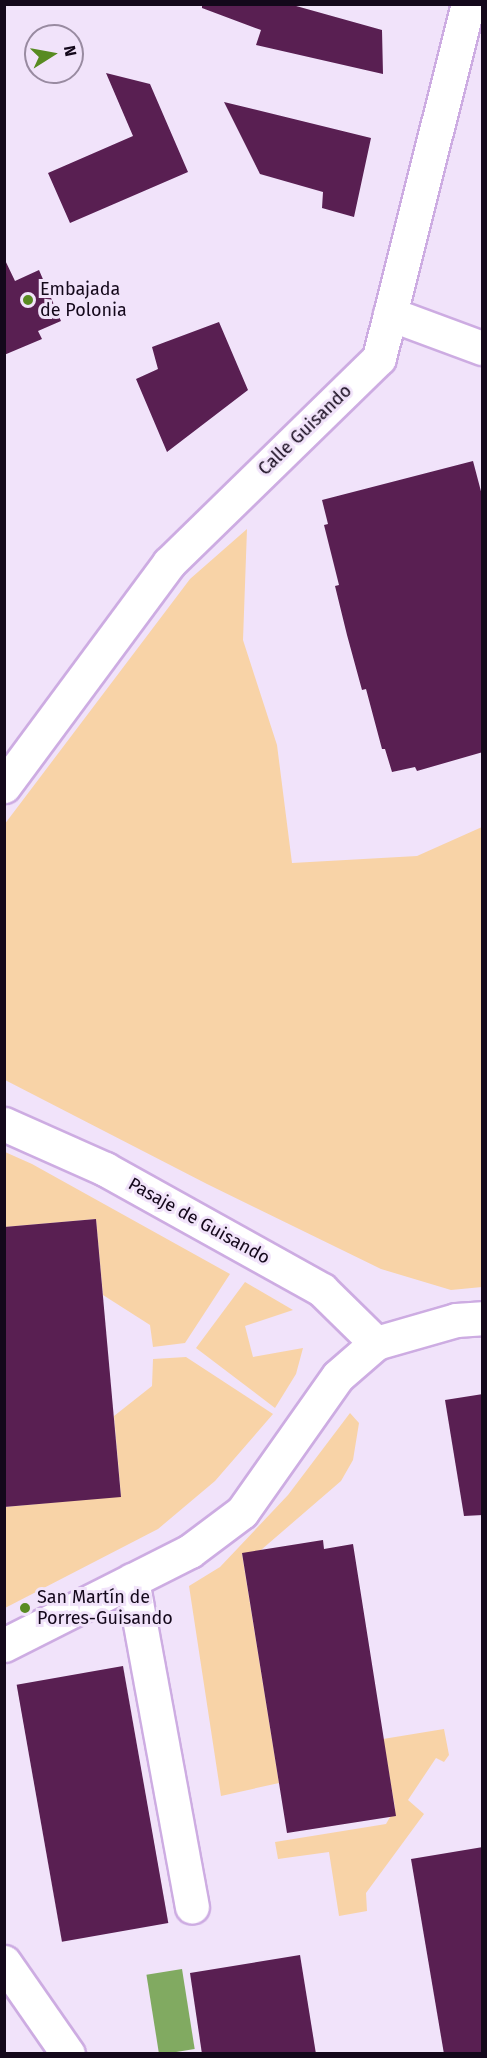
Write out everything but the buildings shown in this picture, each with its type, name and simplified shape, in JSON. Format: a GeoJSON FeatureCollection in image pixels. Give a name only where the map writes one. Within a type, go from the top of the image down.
{"type":"FeatureCollection","features":[{"type":"Feature","properties":{"kind":"street","name":"Calle Guisando"},"geometry":{"type":"LineString","coordinates":[[4,786],[169,563],[379,357],[468,4]]}},
{"type":"Feature","properties":{"kind":"street"},"geometry":{"type":"LineString","coordinates":[[390,314],[483,348]]}},
{"type":"Feature","properties":{"kind":"street","name":"Pasaje de Guisando"},"geometry":{"type":"LineString","coordinates":[[4,1124],[105,1168],[322,1290],[376,1343]]}},
{"type":"Feature","properties":{"kind":"street"},"geometry":{"type":"LineString","coordinates":[[4,1645],[190,1551],[242,1512],[338,1376],[376,1343],[456,1320],[483,1318]]}},
{"type":"Feature","properties":{"kind":"street"},"geometry":{"type":"LineString","coordinates":[[132,1580],[192,1907]]}},
{"type":"Feature","properties":{"kind":"street"},"geometry":{"type":"LineString","coordinates":[[4,1962],[68,2054]]}},
{"type":"Feature","properties":{"kind":"shaded area"},"geometry":{"type":"Polygon","coordinates":[[[247,529],[243,640],[277,745],[292,863],[417,856],[482,827],[482,1287],[451,1290],[381,1269],[207,1184],[5,1080],[4,825],[190,579],[247,529]]]}},
{"type":"Feature","properties":{"kind":"shaded area"},"geometry":{"type":"Polygon","coordinates":[[[5,1152],[32,1164],[230,1274],[185,1343],[153,1347],[150,1325],[103,1295],[96,1219],[5,1227],[5,1152]]]}},
{"type":"Feature","properties":{"kind":"shaded area"},"geometry":{"type":"Polygon","coordinates":[[[245,1282],[293,1310],[245,1326],[253,1357],[303,1348],[296,1374],[275,1408],[196,1348],[245,1282]]]}},
{"type":"Feature","properties":{"kind":"shaded area"},"geometry":{"type":"Polygon","coordinates":[[[186,1357],[273,1414],[215,1481],[158,1529],[5,1608],[5,1507],[121,1496],[114,1416],[152,1386],[153,1359],[186,1357]]]}},
{"type":"Feature","properties":{"kind":"shaded area"},"geometry":{"type":"Polygon","coordinates":[[[350,1413],[359,1423],[353,1460],[341,1481],[261,1550],[242,1554],[279,1783],[221,1796],[189,1586],[220,1567],[288,1495],[350,1413]]]}},
{"type":"Feature","properties":{"kind":"shaded area"},"geometry":{"type":"Polygon","coordinates":[[[444,1729],[449,1755],[444,1762],[436,1758],[408,1800],[424,1814],[366,1893],[367,1911],[339,1916],[329,1852],[278,1859],[275,1842],[386,1824],[395,1808],[383,1739],[444,1729]]]}},
{"type":"Feature","properties":{"kind":"shaded area"},"geometry":{"type":"Polygon","coordinates":[[[182,1969],[195,2049],[159,2054],[146,1975],[182,1969]]]}},
{"type":"Feature","properties":{"kind":"place","name":"Embajada de Polonia"},"geometry":{"type":"Point","coordinates":[28,300]}},
{"type":"Feature","properties":{"kind":"place","name":"San Martín de Porres-Guisando"},"geometry":{"type":"Point","coordinates":[25,1608]}}]}
